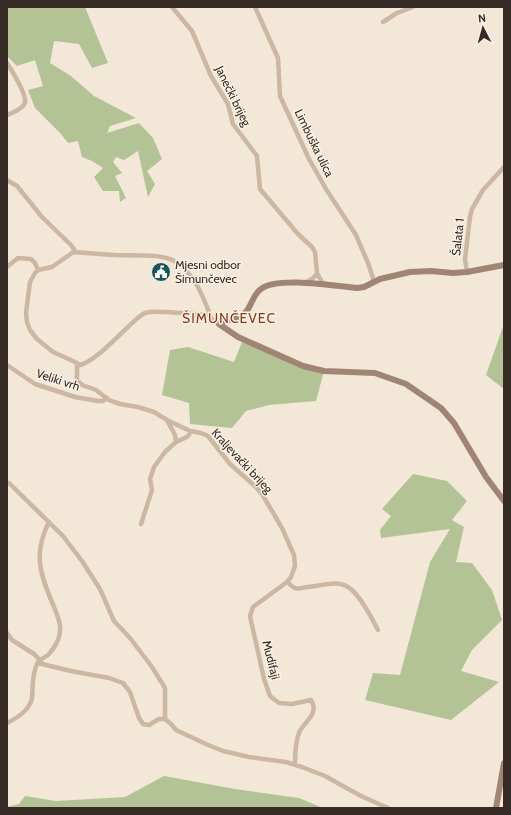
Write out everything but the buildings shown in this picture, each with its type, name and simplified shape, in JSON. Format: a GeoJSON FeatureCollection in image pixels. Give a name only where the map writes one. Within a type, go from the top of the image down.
{"type":"FeatureCollection","features":[{"type":"Feature","properties":{"kind":"street","name":"Janečki brijeg"},"geometry":{"type":"LineString","coordinates":[[172,7],[192,31],[211,76],[228,104],[233,124],[257,156],[260,190],[298,234],[312,247],[315,252],[317,273],[325,285]]}},
{"type":"Feature","properties":{"kind":"street","name":"Limbuška ulica"},"geometry":{"type":"LineString","coordinates":[[255,7],[278,58],[280,96],[309,159],[326,189],[356,234],[374,281]]}},
{"type":"Feature","properties":{"kind":"street"},"geometry":{"type":"LineString","coordinates":[[383,22],[397,13],[413,7]]}},
{"type":"Feature","properties":{"kind":"street"},"geometry":{"type":"LineString","coordinates":[[7,63],[17,78],[25,96],[25,103],[13,113],[7,115]]}},
{"type":"Feature","properties":{"kind":"street","name":"Šalata 1"},"geometry":{"type":"LineString","coordinates":[[467,272],[465,259],[472,209],[483,190],[504,167]]}},
{"type":"Feature","properties":{"kind":"street"},"geometry":{"type":"LineString","coordinates":[[7,180],[17,186],[42,217],[71,245],[74,249],[73,252]]}},
{"type":"Feature","properties":{"kind":"street"},"geometry":{"type":"LineString","coordinates":[[210,315],[161,312],[151,312],[145,314],[133,322],[97,356],[85,364],[80,365],[53,352],[37,339],[30,330],[26,313],[30,282],[38,270],[52,267],[73,252],[145,256],[172,260],[185,270],[198,286],[212,319],[238,337],[304,366],[324,371],[375,373],[406,384],[441,408],[454,424],[486,477],[504,502]]}},
{"type":"Feature","properties":{"kind":"street"},"geometry":{"type":"LineString","coordinates":[[7,267],[18,258],[31,259],[38,270]]}},
{"type":"Feature","properties":{"kind":"street"},"geometry":{"type":"LineString","coordinates":[[219,324],[224,321],[240,317],[244,314],[248,310],[256,293],[262,287],[270,284],[306,282],[364,288],[374,281],[410,272],[467,272],[504,265]]}},
{"type":"Feature","properties":{"kind":"street"},"geometry":{"type":"LineString","coordinates":[[306,282],[312,280],[317,273]]}},
{"type":"Feature","properties":{"kind":"street","name":"Kraljevački brijeg"},"geometry":{"type":"LineString","coordinates":[[76,363],[77,380],[82,385],[96,390],[109,400],[154,412],[190,431],[208,436],[230,464],[262,494],[282,528],[294,555],[295,566],[291,577],[287,582]]}},
{"type":"Feature","properties":{"kind":"street","name":"Veliki vrh"},"geometry":{"type":"LineString","coordinates":[[7,365],[35,384],[75,397],[98,401],[103,401],[107,398]]}},
{"type":"Feature","properties":{"kind":"street"},"geometry":{"type":"LineString","coordinates":[[167,420],[175,434],[176,442]]}},
{"type":"Feature","properties":{"kind":"street"},"geometry":{"type":"LineString","coordinates":[[141,524],[152,490],[150,479],[154,467],[165,452],[176,442],[187,437],[190,431]]}},
{"type":"Feature","properties":{"kind":"street"},"geometry":{"type":"LineString","coordinates":[[7,483],[9,483],[63,536],[82,561],[100,589],[114,621],[130,638],[152,667],[165,688],[165,720]]}},
{"type":"Feature","properties":{"kind":"street"},"geometry":{"type":"LineString","coordinates":[[7,723],[30,706],[34,676],[39,662],[53,649],[60,631],[59,620],[42,578],[39,562],[40,545],[49,522]]}},
{"type":"Feature","properties":{"kind":"street"},"geometry":{"type":"LineString","coordinates":[[287,582],[292,587],[296,588],[340,583],[346,586],[352,590],[358,598],[378,630]]}},
{"type":"Feature","properties":{"kind":"street","name":"Mudifaji"},"geometry":{"type":"LineString","coordinates":[[287,582],[253,607],[250,616],[264,679],[270,696],[279,703],[292,704],[311,700],[313,704],[314,710],[299,732],[296,744],[295,764]]}},
{"type":"Feature","properties":{"kind":"street"},"geometry":{"type":"LineString","coordinates":[[7,633],[12,640],[34,654],[39,662],[71,671],[109,678],[123,683],[130,692],[139,718],[143,724],[149,725],[158,720],[165,720],[176,730],[208,746],[249,757],[295,764],[325,776],[361,796],[388,808]]}},
{"type":"Feature","properties":{"kind":"street"},"geometry":{"type":"LineString","coordinates":[[496,808],[504,763]]}},
{"type":"Feature","properties":{"kind":"green space"},"geometry":{"type":"Polygon","coordinates":[[[7,7],[85,7],[108,63],[92,68],[79,44],[54,41],[50,63],[71,76],[94,96],[136,118],[110,126],[107,133],[139,123],[153,138],[162,159],[147,171],[155,184],[148,197],[138,151],[124,160],[116,157],[113,162],[122,173],[115,176],[126,198],[120,202],[119,191],[103,191],[94,177],[103,168],[82,157],[78,141],[68,143],[35,108],[28,90],[43,86],[35,60],[17,66],[7,56],[7,7]]]}},
{"type":"Feature","properties":{"kind":"green space"},"geometry":{"type":"Polygon","coordinates":[[[504,324],[504,389],[486,375],[504,324]]]}},
{"type":"Feature","properties":{"kind":"green space"},"geometry":{"type":"Polygon","coordinates":[[[242,342],[324,371],[316,401],[269,405],[246,411],[232,428],[190,424],[189,403],[162,395],[170,350],[188,347],[234,362],[242,342]]]}},
{"type":"Feature","properties":{"kind":"green space"},"geometry":{"type":"Polygon","coordinates":[[[413,474],[447,481],[467,501],[452,520],[464,527],[456,562],[472,563],[492,590],[502,620],[472,650],[461,671],[499,682],[451,720],[365,700],[373,673],[400,675],[430,562],[450,529],[381,538],[380,530],[391,516],[382,509],[413,474]]]}},
{"type":"Feature","properties":{"kind":"green space"},"geometry":{"type":"Polygon","coordinates":[[[164,776],[235,789],[299,798],[323,808],[7,808],[19,804],[25,796],[56,801],[125,797],[164,776]]]}},
{"type":"Feature","properties":{"kind":"place","name":"Mjesni odbor Šimunčevec"},"geometry":{"type":"Point","coordinates":[161,272]}},
{"type":"Feature","properties":{"kind":"district","name":"ŠIMUNČEVEC"},"geometry":{"type":"Point","coordinates":[229,318]}}]}
